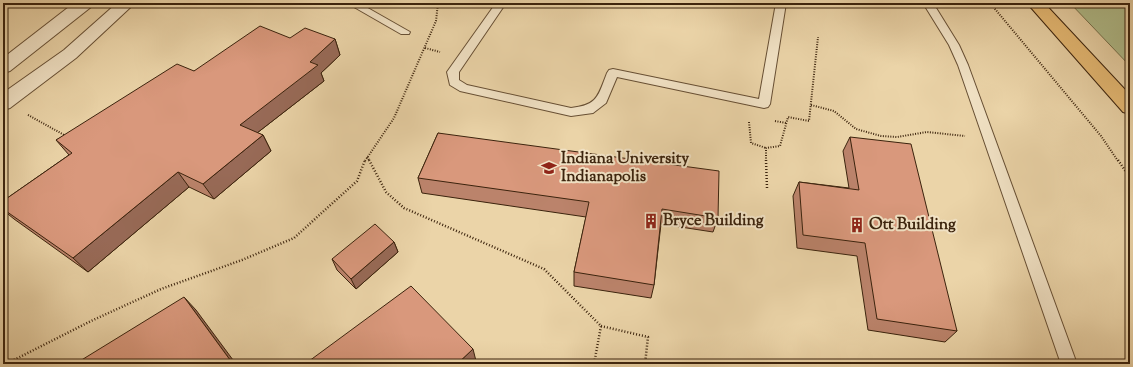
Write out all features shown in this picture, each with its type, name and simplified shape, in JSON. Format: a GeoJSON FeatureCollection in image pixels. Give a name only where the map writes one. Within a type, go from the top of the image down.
{"type":"FeatureCollection","features":[{"type":"Feature","properties":{"kind":"main road"},"geometry":{"type":"LineString","coordinates":[[1035,3],[1130,107]]}},
{"type":"Feature","properties":{"kind":"street"},"geometry":{"type":"LineString","coordinates":[[3,67],[82,6],[122,8]]}},
{"type":"Feature","properties":{"kind":"street"},"geometry":{"type":"LineString","coordinates":[[3,103],[70,54],[122,8]]}},
{"type":"Feature","properties":{"kind":"lane"},"geometry":{"type":"LineString","coordinates":[[352,3],[405,32]]}},
{"type":"Feature","properties":{"kind":"lane"},"geometry":{"type":"LineString","coordinates":[[501,3],[453,72],[454,82],[464,88],[571,112],[589,110],[602,100],[613,73],[764,104],[781,3]]}},
{"type":"Feature","properties":{"kind":"lane"},"geometry":{"type":"LineString","coordinates":[[928,3],[954,45],[963,64],[1069,364]]}},
{"type":"Feature","properties":{"kind":"path"},"geometry":{"type":"LineString","coordinates":[[6,364],[91,321],[162,289],[242,260],[294,238],[357,181],[367,156],[394,118],[436,21],[438,3]]}},
{"type":"Feature","properties":{"kind":"path"},"geometry":{"type":"LineString","coordinates":[[990,3],[1101,136],[1130,178]]}},
{"type":"Feature","properties":{"kind":"path"},"geometry":{"type":"LineString","coordinates":[[748,115],[751,143],[766,148],[780,146],[788,117],[809,122],[818,37]]}},
{"type":"Feature","properties":{"kind":"path"},"geometry":{"type":"LineString","coordinates":[[811,105],[834,111],[856,129],[881,136],[897,137],[926,132],[965,136]]}},
{"type":"Feature","properties":{"kind":"path"},"geometry":{"type":"LineString","coordinates":[[26,114],[67,137]]}},
{"type":"Feature","properties":{"kind":"path"},"geometry":{"type":"LineString","coordinates":[[771,120],[786,124]]}},
{"type":"Feature","properties":{"kind":"path"},"geometry":{"type":"LineString","coordinates":[[766,148],[767,188]]}},
{"type":"Feature","properties":{"kind":"path"},"geometry":{"type":"LineString","coordinates":[[367,156],[386,192],[404,208],[544,269],[601,326],[648,337],[646,364]]}},
{"type":"Feature","properties":{"kind":"path"},"geometry":{"type":"LineString","coordinates":[[594,364],[601,326]]}},
{"type":"Feature","properties":{"kind":"green space"},"geometry":{"type":"Polygon","coordinates":[[[1070,3],[1130,3],[1130,66],[1070,3]]]}},
{"type":"Feature","properties":{"kind":"building"},"geometry":{"type":"Polygon","coordinates":[[[260,26],[290,38],[305,28],[335,39],[310,62],[318,65],[240,125],[263,135],[203,184],[178,172],[73,258],[3,209],[3,201],[72,153],[56,140],[177,64],[194,71],[260,26]]]}},
{"type":"Feature","properties":{"kind":"building","name":"Bryce Building"},"geometry":{"type":"Polygon","coordinates":[[[438,133],[719,171],[718,218],[662,209],[654,285],[574,272],[589,202],[418,178],[438,133]]]}},
{"type":"Feature","properties":{"kind":"building","name":"Ott Building"},"geometry":{"type":"Polygon","coordinates":[[[850,137],[911,144],[957,331],[877,319],[865,243],[803,235],[799,182],[859,190],[850,137]]]}},
{"type":"Feature","properties":{"kind":"building"},"geometry":{"type":"Polygon","coordinates":[[[375,224],[394,242],[351,279],[332,259],[375,224]]]}},
{"type":"Feature","properties":{"kind":"building"},"geometry":{"type":"Polygon","coordinates":[[[411,286],[473,349],[457,364],[305,364],[411,286]]]}},
{"type":"Feature","properties":{"kind":"building"},"geometry":{"type":"Polygon","coordinates":[[[184,297],[233,364],[75,364],[184,297]]]}},
{"type":"Feature","properties":{"kind":"place","name":"Indiana University Indianapolis"},"geometry":{"type":"Point","coordinates":[549,168]}},
{"type":"Feature","properties":{"kind":"place","name":"Bryce Building"},"geometry":{"type":"Point","coordinates":[651,221]}},
{"type":"Feature","properties":{"kind":"place","name":"Ott Building"},"geometry":{"type":"Point","coordinates":[857,225]}}]}
